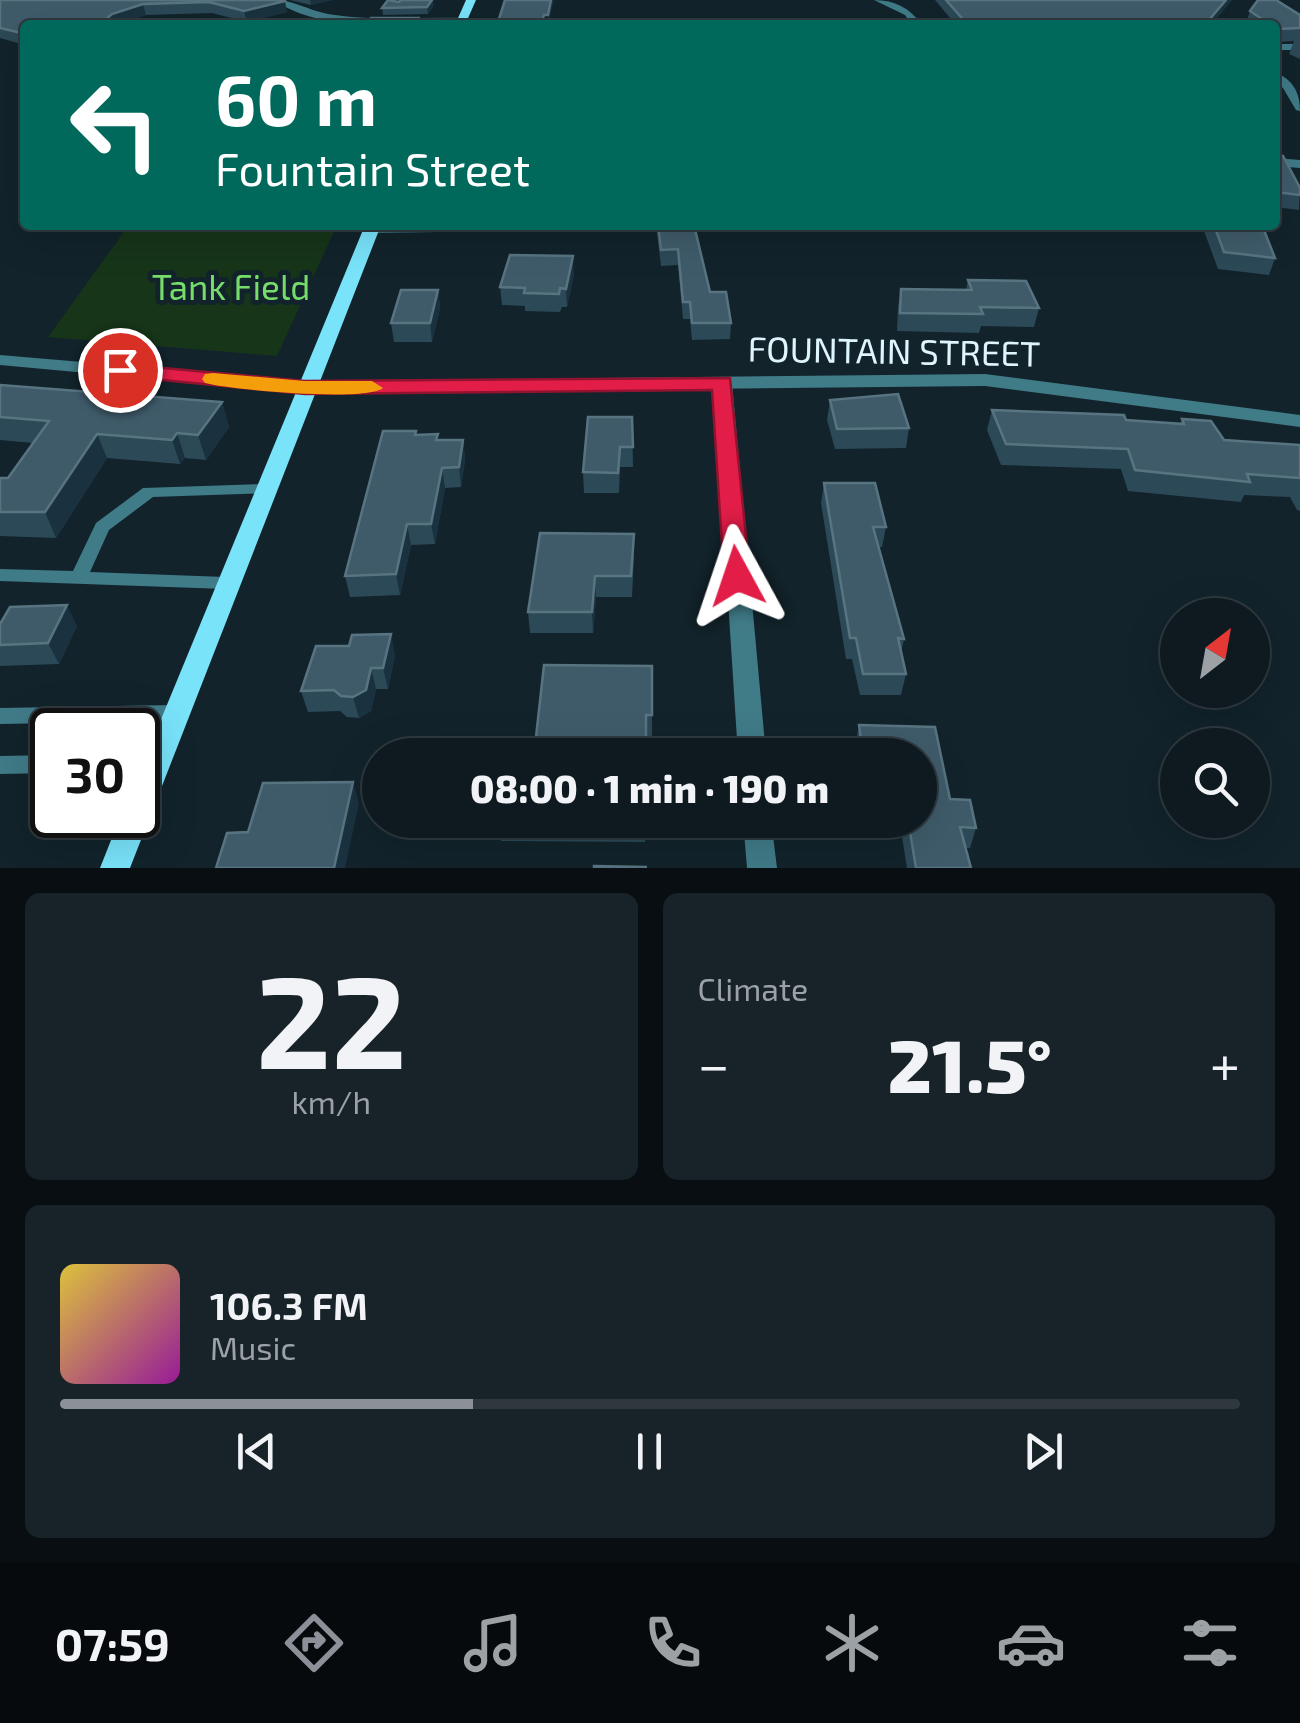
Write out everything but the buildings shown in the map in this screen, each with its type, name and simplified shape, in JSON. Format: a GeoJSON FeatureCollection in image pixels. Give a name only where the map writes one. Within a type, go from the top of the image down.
{"type":"FeatureCollection","features":[{"type":"Feature","properties":{"kind":"main road"},"geometry":{"type":"LineString","coordinates":[[160,738],[174,713],[371,230]]}},
{"type":"Feature","properties":{"kind":"main road"},"geometry":{"type":"LineString","coordinates":[[114,868],[126,838]]}},
{"type":"Feature","properties":{"kind":"street"},"geometry":{"type":"LineString","coordinates":[[279,0],[310,14],[337,20]]}},
{"type":"Feature","properties":{"kind":"street"},"geometry":{"type":"LineString","coordinates":[[878,0],[909,13],[914,20]]}},
{"type":"Feature","properties":{"kind":"street"},"geometry":{"type":"LineString","coordinates":[[1280,80],[1300,106]]}},
{"type":"Feature","properties":{"kind":"street","name":"FOUNTAIN STREET"},"geometry":{"type":"LineString","coordinates":[[0,360],[305,387],[984,380],[1300,421]]}},
{"type":"Feature","properties":{"kind":"street"},"geometry":{"type":"LineString","coordinates":[[723,383],[751,738]]}},
{"type":"Feature","properties":{"kind":"street"},"geometry":{"type":"LineString","coordinates":[[759,838],[762,868]]}},
{"type":"Feature","properties":{"kind":"lane"},"geometry":{"type":"LineString","coordinates":[[79,577],[102,527],[149,492],[264,489]]}},
{"type":"Feature","properties":{"kind":"lane"},"geometry":{"type":"LineString","coordinates":[[0,576],[225,584]]}},
{"type":"Feature","properties":{"kind":"lane"},"geometry":{"type":"LineString","coordinates":[[0,716],[174,713]]}},
{"type":"Feature","properties":{"kind":"lane"},"geometry":{"type":"LineString","coordinates":[[0,765],[30,764]]}},
{"type":"Feature","properties":{"kind":"green space","name":"Tank Field"},"geometry":{"type":"Polygon","coordinates":[[[125,230],[335,230],[277,356],[48,337],[125,230]]]}},
{"type":"Feature","properties":{"kind":"slow traffic"},"geometry":{"type":"LineString","coordinates":[[213,379],[372,388]]}},
{"type":"Feature","properties":{"kind":"route"},"geometry":{"type":"LineString","coordinates":[[120,370],[305,387],[723,383],[737,576]]}}]}
